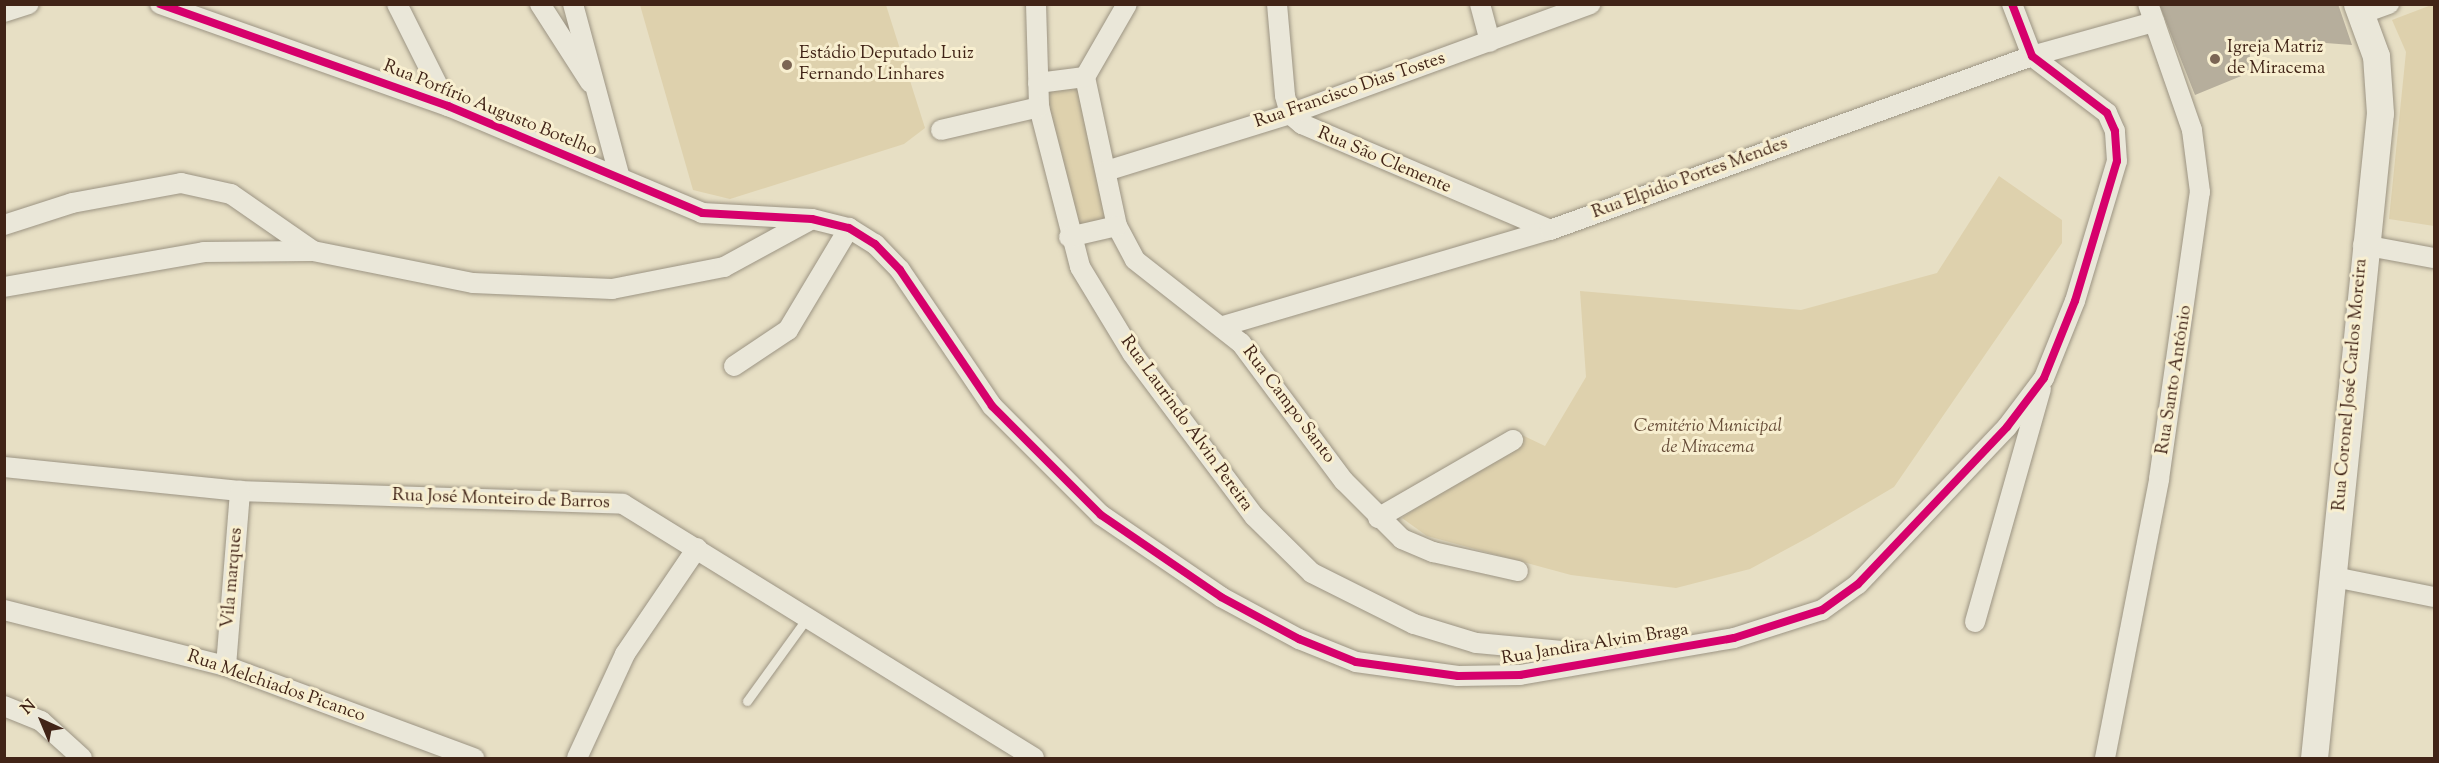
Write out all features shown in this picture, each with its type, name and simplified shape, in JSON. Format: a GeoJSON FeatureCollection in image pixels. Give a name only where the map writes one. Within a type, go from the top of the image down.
{"type":"FeatureCollection","features":[{"type":"Feature","properties":{"kind":"street"},"geometry":{"type":"LineString","coordinates":[[4,12],[29,4]]}},
{"type":"Feature","properties":{"kind":"street","name":"Rua Porfírio Augusto Botelho"},"geometry":{"type":"LineString","coordinates":[[160,4],[448,106],[702,213],[812,219]]}},
{"type":"Feature","properties":{"kind":"street"},"geometry":{"type":"LineString","coordinates":[[397,4],[448,106]]}},
{"type":"Feature","properties":{"kind":"street"},"geometry":{"type":"LineString","coordinates":[[540,4],[602,99]]}},
{"type":"Feature","properties":{"kind":"street"},"geometry":{"type":"LineString","coordinates":[[573,4],[602,99],[620,178]]}},
{"type":"Feature","properties":{"kind":"street","name":"Rua Laurindo Alvin Pereira"},"geometry":{"type":"LineString","coordinates":[[1036,4],[1039,107],[1069,237],[1132,353],[1219,475],[1312,573],[1343,592],[1448,636],[1610,656]]}},
{"type":"Feature","properties":{"kind":"street"},"geometry":{"type":"LineString","coordinates":[[1038,82],[1085,77],[1127,4]]}},
{"type":"Feature","properties":{"kind":"street"},"geometry":{"type":"LineString","coordinates":[[1277,4],[1290,114]]}},
{"type":"Feature","properties":{"kind":"street"},"geometry":{"type":"LineString","coordinates":[[1480,4],[1490,42]]}},
{"type":"Feature","properties":{"kind":"street","name":"Rua Francisco Dias Tostes"},"geometry":{"type":"LineString","coordinates":[[1106,171],[1290,114],[1591,4]]}},
{"type":"Feature","properties":{"kind":"street"},"geometry":{"type":"LineString","coordinates":[[2012,4],[2032,56]]}},
{"type":"Feature","properties":{"kind":"street"},"geometry":{"type":"LineString","coordinates":[[2359,9],[2389,4]]}},
{"type":"Feature","properties":{"kind":"street","name":"Rua Coronel José Carlos Moreira"},"geometry":{"type":"LineString","coordinates":[[2314,759],[2334,577],[2363,245],[2380,112],[2376,56],[2359,9]]}},
{"type":"Feature","properties":{"kind":"street","name":"Rua Elpidio Portes Mendes"},"geometry":{"type":"LineString","coordinates":[[1223,326],[1550,230],[2151,13]]}},
{"type":"Feature","properties":{"kind":"street","name":"Rua Santo Antônio"},"geometry":{"type":"LineString","coordinates":[[2105,759],[2159,479],[2200,192],[2192,130],[2151,13]]}},
{"type":"Feature","properties":{"kind":"street","name":"Rua Jandira Alvim Braga"},"geometry":{"type":"LineString","coordinates":[[812,219],[849,228],[875,244],[900,270],[964,371],[1031,451],[1101,515],[1221,597],[1299,639],[1356,662],[1404,671],[1520,675],[1610,656],[1734,638],[1822,610],[1858,584],[1962,478],[2044,378],[2075,300],[2117,161],[2115,131],[2107,113],[2032,56]]}},
{"type":"Feature","properties":{"kind":"street","name":"Rua Campo Santo"},"geometry":{"type":"LineString","coordinates":[[1085,77],[1118,226],[1135,260],[1154,278],[1223,326],[1259,362],[1378,518],[1402,539],[1433,552],[1518,571]]}},
{"type":"Feature","properties":{"kind":"street"},"geometry":{"type":"LineString","coordinates":[[941,130],[1039,107]]}},
{"type":"Feature","properties":{"kind":"street","name":"Rua São Clemente"},"geometry":{"type":"LineString","coordinates":[[1290,114],[1335,142],[1550,230]]}},
{"type":"Feature","properties":{"kind":"street"},"geometry":{"type":"LineString","coordinates":[[4,225],[72,203],[181,183],[231,194],[313,251]]}},
{"type":"Feature","properties":{"kind":"street"},"geometry":{"type":"LineString","coordinates":[[4,287],[204,252],[313,251],[473,283],[612,289],[724,267],[812,219]]}},
{"type":"Feature","properties":{"kind":"street"},"geometry":{"type":"LineString","coordinates":[[1069,237],[1118,226]]}},
{"type":"Feature","properties":{"kind":"street"},"geometry":{"type":"LineString","coordinates":[[734,366],[788,330],[849,228]]}},
{"type":"Feature","properties":{"kind":"street"},"geometry":{"type":"LineString","coordinates":[[2363,245],[2434,258]]}},
{"type":"Feature","properties":{"kind":"street"},"geometry":{"type":"LineString","coordinates":[[1975,622],[2044,378]]}},
{"type":"Feature","properties":{"kind":"street"},"geometry":{"type":"LineString","coordinates":[[1378,518],[1513,440]]}},
{"type":"Feature","properties":{"kind":"street","name":"Rua José Monteiro de Barros"},"geometry":{"type":"LineString","coordinates":[[4,467],[240,491],[623,504],[1034,759]]}},
{"type":"Feature","properties":{"kind":"street","name":"Vila marques"},"geometry":{"type":"LineString","coordinates":[[226,666],[240,491]]}},
{"type":"Feature","properties":{"kind":"street"},"geometry":{"type":"LineString","coordinates":[[577,759],[626,654],[697,548]]}},
{"type":"Feature","properties":{"kind":"street"},"geometry":{"type":"LineString","coordinates":[[2334,577],[2434,597]]}},
{"type":"Feature","properties":{"kind":"street","name":"Rua Melchiados Picanco"},"geometry":{"type":"LineString","coordinates":[[4,610],[226,666],[474,759]]}},
{"type":"Feature","properties":{"kind":"street"},"geometry":{"type":"LineString","coordinates":[[4,706],[41,721],[82,759]]}},
{"type":"Feature","properties":{"kind":"lane"},"geometry":{"type":"LineString","coordinates":[[747,701],[807,618]]}},
{"type":"Feature","properties":{"kind":"green space"},"geometry":{"type":"Polygon","coordinates":[[[2434,4],[2434,226],[2389,219],[2406,52],[2392,20],[2434,4]]]}},
{"type":"Feature","properties":{"kind":"green space","name":"Estádio Deputado Luiz Fernando Linhares"},"geometry":{"type":"Polygon","coordinates":[[[640,5],[886,5],[925,128],[904,144],[730,199],[693,190],[640,5]]]}},
{"type":"Feature","properties":{"kind":"green space"},"geometry":{"type":"Polygon","coordinates":[[[1089,85],[1113,222],[1070,230],[1046,93],[1089,85]]]}},
{"type":"Feature","properties":{"kind":"green space","name":"Cemitério Municipal de Miracema"},"geometry":{"type":"Polygon","coordinates":[[[1999,176],[2062,220],[2062,243],[1894,487],[1811,536],[1750,569],[1676,588],[1571,575],[1427,536],[1402,518],[1522,435],[1545,446],[1586,377],[1580,291],[1801,310],[1937,273],[1999,176]]]}},
{"type":"Feature","properties":{"kind":"building","name":"Igreja Matriz de Miracema"},"geometry":{"type":"Polygon","coordinates":[[[2159,4],[2338,4],[2352,45],[2271,39],[2249,46],[2251,72],[2195,95],[2159,4]]]}},
{"type":"Feature","properties":{"kind":"cycle path"},"geometry":{"type":"LineString","coordinates":[[160,4],[448,106],[702,213],[812,219],[849,228],[875,244],[900,270],[992,406],[1101,515],[1221,597],[1299,639],[1356,662],[1458,676],[1520,675],[1734,638],[1822,610],[1858,584],[2007,427],[2044,378],[2075,301],[2117,161],[2115,131],[2107,113],[2032,56],[2012,4]]}},
{"type":"Feature","properties":{"kind":"place","name":"Igreja Matriz de Miracema"},"geometry":{"type":"Point","coordinates":[2215,59]}},
{"type":"Feature","properties":{"kind":"place","name":"Estádio Deputado Luiz Fernando Linhares"},"geometry":{"type":"Point","coordinates":[787,65]}}]}
